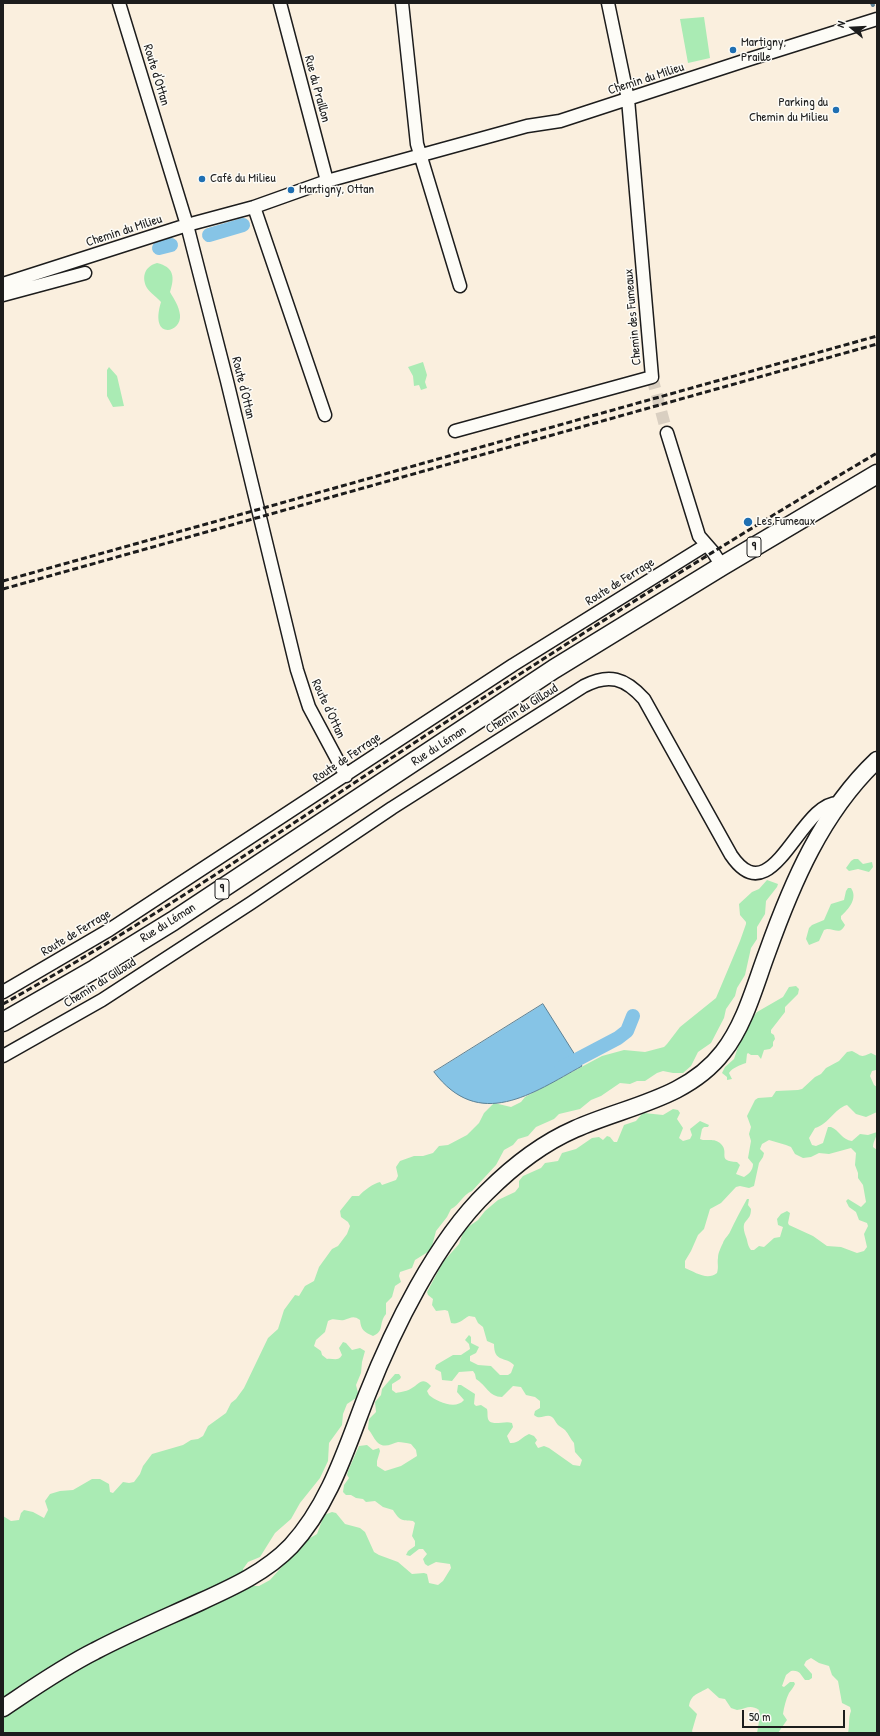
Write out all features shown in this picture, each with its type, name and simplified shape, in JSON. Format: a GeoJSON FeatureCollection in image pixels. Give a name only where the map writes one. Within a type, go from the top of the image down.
{"type":"FeatureCollection","features":[{"type":"Feature","properties":{"kind":"main road","name":"Rue du Léman"},"geometry":{"type":"LineString","coordinates":[[3,1022],[95,969],[173,921],[554,670],[722,566],[877,474]]}},
{"type":"Feature","properties":{"kind":"street","name":"Route d'Ottan"},"geometry":{"type":"LineString","coordinates":[[119,3],[187,225],[229,387],[297,670],[309,707],[346,776]]}},
{"type":"Feature","properties":{"kind":"street","name":"Rue du Praillon"},"geometry":{"type":"LineString","coordinates":[[280,3],[327,182]]}},
{"type":"Feature","properties":{"kind":"street"},"geometry":{"type":"LineString","coordinates":[[402,3],[417,144],[460,286]]}},
{"type":"Feature","properties":{"kind":"street"},"geometry":{"type":"LineString","coordinates":[[608,3],[628,99]]}},
{"type":"Feature","properties":{"kind":"street","name":"Chemin du Milieu"},"geometry":{"type":"LineString","coordinates":[[3,284],[187,225],[254,207],[327,182],[527,126],[560,121],[750,58],[877,19]]}},
{"type":"Feature","properties":{"kind":"street","name":"Chemin des Fumeaux"},"geometry":{"type":"LineString","coordinates":[[455,430],[652,377],[628,99]]}},
{"type":"Feature","properties":{"kind":"street"},"geometry":{"type":"LineString","coordinates":[[254,207],[325,415]]}},
{"type":"Feature","properties":{"kind":"street"},"geometry":{"type":"LineString","coordinates":[[3,295],[85,273]]}},
{"type":"Feature","properties":{"kind":"street"},"geometry":{"type":"LineString","coordinates":[[667,433],[699,536],[713,552],[722,566]]}},
{"type":"Feature","properties":{"kind":"street","name":"Route de Ferrage"},"geometry":{"type":"LineString","coordinates":[[3,992],[109,930],[346,776],[513,665],[706,545]]}},
{"type":"Feature","properties":{"kind":"street","name":"Chemin du Gilloud"},"geometry":{"type":"LineString","coordinates":[[3,1056],[102,1000],[251,903],[392,808],[584,686],[601,679],[607,678],[623,681],[629,684],[644,699],[731,855],[738,864],[747,870],[759,873],[766,871],[777,861],[804,828],[824,807],[833,803],[840,803]]}},
{"type":"Feature","properties":{"kind":"street"},"geometry":{"type":"LineString","coordinates":[[3,1708],[94,1651],[225,1591],[258,1574],[292,1545],[309,1522],[336,1473],[368,1391],[393,1336],[432,1263],[458,1225],[478,1201],[500,1180],[551,1142],[588,1124],[670,1094],[693,1080],[716,1061],[727,1047],[740,1024],[803,864],[827,822],[840,803],[877,760]]}},
{"type":"Feature","properties":{"kind":"green space"},"geometry":{"type":"Polygon","coordinates":[[[704,17],[710,58],[688,63],[680,19],[704,17]]]}},
{"type":"Feature","properties":{"kind":"green space"},"geometry":{"type":"Polygon","coordinates":[[[157,263],[167,267],[172,273],[173,277],[170,292],[180,315],[176,326],[167,330],[162,328],[159,323],[158,314],[161,302],[148,290],[144,280],[147,269],[153,264],[157,263]]]}},
{"type":"Feature","properties":{"kind":"green space"},"geometry":{"type":"Polygon","coordinates":[[[423,362],[427,375],[425,382],[427,388],[421,390],[419,385],[414,386],[413,376],[408,367],[423,362]]]}},
{"type":"Feature","properties":{"kind":"green space"},"geometry":{"type":"Polygon","coordinates":[[[109,367],[117,376],[124,406],[113,407],[107,396],[107,370],[109,367]]]}},
{"type":"Feature","properties":{"kind":"green space"},"geometry":{"type":"Polygon","coordinates":[[[854,859],[858,859],[863,864],[872,862],[873,867],[869,872],[858,869],[849,871],[846,868],[854,859]]]}},
{"type":"Feature","properties":{"kind":"green space"},"geometry":{"type":"Polygon","coordinates":[[[767,880],[778,884],[766,901],[765,914],[757,927],[757,939],[751,948],[745,975],[737,988],[735,996],[726,1009],[724,1018],[711,1043],[698,1052],[691,1066],[683,1073],[663,1071],[645,1081],[637,1081],[630,1084],[620,1083],[601,1096],[591,1100],[580,1109],[559,1114],[554,1119],[536,1127],[528,1136],[518,1139],[513,1145],[504,1150],[496,1165],[472,1191],[451,1209],[447,1217],[436,1231],[431,1250],[415,1260],[412,1268],[400,1272],[399,1276],[401,1282],[395,1286],[392,1297],[386,1303],[386,1314],[377,1334],[373,1336],[367,1333],[362,1328],[360,1320],[356,1318],[352,1317],[344,1320],[332,1319],[328,1321],[325,1332],[316,1340],[314,1346],[321,1351],[322,1355],[327,1359],[339,1358],[342,1355],[339,1348],[343,1342],[346,1343],[352,1350],[360,1348],[365,1351],[361,1373],[356,1385],[358,1393],[356,1398],[347,1404],[343,1414],[342,1425],[329,1443],[328,1461],[320,1478],[300,1503],[291,1519],[275,1533],[260,1557],[248,1562],[243,1569],[250,1586],[259,1586],[270,1580],[305,1541],[317,1534],[324,1515],[332,1512],[336,1513],[345,1524],[360,1528],[365,1532],[374,1552],[398,1562],[412,1574],[427,1574],[429,1583],[438,1585],[443,1581],[451,1568],[450,1564],[436,1562],[428,1566],[425,1564],[423,1559],[427,1554],[423,1549],[419,1549],[410,1556],[406,1555],[408,1551],[415,1546],[415,1541],[412,1536],[415,1523],[413,1521],[401,1519],[393,1510],[383,1507],[375,1501],[366,1502],[363,1499],[346,1495],[343,1492],[344,1485],[349,1478],[347,1475],[348,1471],[359,1446],[367,1445],[373,1450],[379,1448],[380,1451],[377,1466],[385,1471],[401,1466],[417,1456],[416,1450],[411,1444],[398,1442],[382,1445],[376,1440],[368,1429],[369,1419],[376,1412],[375,1402],[381,1395],[382,1389],[395,1374],[399,1374],[401,1377],[392,1384],[392,1390],[396,1393],[409,1390],[423,1381],[431,1386],[427,1391],[429,1395],[441,1402],[452,1405],[461,1403],[464,1400],[457,1392],[458,1385],[461,1385],[475,1394],[474,1404],[476,1406],[481,1405],[487,1409],[488,1418],[492,1423],[512,1423],[513,1427],[507,1436],[510,1443],[518,1441],[529,1434],[534,1436],[537,1440],[535,1443],[538,1448],[544,1446],[549,1448],[573,1465],[580,1466],[582,1460],[575,1452],[574,1443],[568,1433],[558,1425],[553,1418],[550,1416],[536,1417],[534,1415],[535,1411],[540,1408],[540,1401],[535,1397],[526,1395],[521,1387],[513,1386],[502,1397],[491,1393],[476,1379],[473,1371],[459,1372],[452,1381],[442,1380],[441,1372],[435,1369],[436,1365],[453,1355],[461,1355],[470,1349],[469,1344],[465,1340],[469,1335],[471,1337],[471,1343],[479,1347],[476,1353],[470,1356],[470,1361],[478,1365],[491,1366],[500,1375],[508,1375],[511,1373],[514,1365],[511,1362],[498,1357],[494,1350],[494,1344],[487,1341],[483,1327],[478,1323],[475,1317],[469,1316],[459,1322],[451,1323],[448,1311],[436,1311],[432,1305],[433,1299],[428,1295],[427,1292],[443,1262],[459,1244],[463,1233],[498,1200],[515,1192],[519,1187],[519,1181],[523,1176],[541,1168],[545,1163],[558,1161],[562,1153],[576,1149],[592,1138],[599,1137],[603,1140],[607,1136],[614,1142],[617,1142],[624,1125],[636,1121],[644,1113],[663,1115],[673,1109],[678,1110],[680,1113],[677,1119],[683,1128],[679,1138],[683,1141],[690,1139],[692,1135],[690,1129],[700,1121],[709,1125],[708,1127],[704,1127],[702,1129],[700,1139],[713,1140],[721,1144],[724,1150],[725,1158],[727,1160],[737,1162],[740,1165],[736,1174],[744,1177],[748,1175],[753,1166],[748,1158],[751,1141],[749,1134],[751,1127],[747,1116],[755,1100],[758,1098],[772,1097],[776,1091],[802,1089],[815,1077],[821,1074],[826,1068],[839,1061],[847,1052],[852,1051],[863,1056],[871,1053],[877,1056],[876,1070],[872,1071],[870,1076],[874,1085],[877,1087],[877,1112],[866,1117],[856,1114],[847,1105],[838,1110],[820,1126],[815,1128],[809,1138],[812,1145],[816,1146],[823,1143],[828,1127],[834,1128],[846,1139],[852,1141],[860,1134],[868,1135],[877,1132],[873,1147],[877,1150],[877,1733],[848,1733],[851,1711],[850,1707],[842,1703],[838,1681],[832,1675],[829,1666],[819,1663],[811,1658],[806,1661],[804,1665],[812,1674],[812,1678],[805,1680],[800,1673],[796,1671],[791,1671],[786,1675],[782,1686],[784,1687],[790,1682],[794,1682],[795,1684],[787,1698],[783,1714],[787,1720],[778,1733],[757,1733],[760,1716],[759,1710],[753,1707],[737,1710],[731,1708],[725,1699],[719,1698],[708,1688],[693,1697],[690,1702],[689,1706],[697,1714],[692,1731],[693,1733],[3,1733],[3,1516],[11,1521],[19,1520],[21,1513],[24,1510],[33,1512],[44,1518],[48,1510],[45,1501],[50,1494],[60,1491],[73,1490],[92,1479],[100,1479],[109,1484],[110,1492],[113,1493],[123,1482],[134,1482],[152,1454],[183,1445],[191,1440],[198,1439],[203,1436],[208,1426],[226,1413],[231,1403],[244,1388],[268,1338],[278,1329],[284,1310],[295,1295],[299,1296],[305,1286],[314,1281],[319,1267],[332,1249],[338,1246],[347,1234],[350,1226],[348,1222],[341,1217],[340,1211],[352,1196],[359,1196],[380,1182],[382,1185],[396,1180],[398,1176],[396,1167],[400,1161],[414,1156],[423,1156],[433,1153],[439,1146],[448,1145],[467,1135],[479,1123],[484,1113],[494,1103],[511,1107],[521,1102],[525,1097],[602,1056],[624,1050],[645,1052],[664,1047],[680,1027],[716,998],[746,924],[740,915],[739,904],[752,892],[759,889],[767,880]],[[769,1140],[762,1144],[760,1149],[764,1153],[759,1163],[754,1186],[749,1188],[740,1186],[736,1187],[721,1203],[710,1209],[704,1229],[698,1235],[685,1261],[685,1268],[705,1276],[717,1273],[718,1256],[724,1240],[730,1232],[747,1199],[749,1199],[748,1205],[751,1209],[744,1226],[744,1231],[751,1250],[754,1250],[759,1246],[764,1247],[774,1238],[780,1237],[783,1227],[778,1225],[777,1219],[781,1214],[787,1211],[790,1213],[789,1225],[813,1236],[827,1246],[841,1247],[857,1253],[864,1251],[867,1247],[864,1234],[868,1226],[867,1223],[859,1220],[856,1212],[849,1207],[846,1201],[848,1199],[861,1207],[866,1202],[863,1185],[858,1178],[855,1165],[856,1153],[851,1148],[829,1154],[819,1153],[811,1157],[803,1158],[795,1154],[791,1147],[769,1140]]]}},
{"type":"Feature","properties":{"kind":"green space"},"geometry":{"type":"Polygon","coordinates":[[[848,888],[851,888],[854,896],[850,907],[841,916],[841,919],[845,925],[843,928],[839,931],[824,930],[819,941],[809,945],[806,939],[809,928],[812,925],[824,920],[831,904],[844,900],[848,888]]]}},
{"type":"Feature","properties":{"kind":"green space"},"geometry":{"type":"Polygon","coordinates":[[[796,986],[799,989],[798,994],[785,1007],[785,1012],[771,1030],[771,1033],[774,1035],[775,1039],[773,1046],[770,1049],[764,1050],[761,1059],[758,1055],[751,1055],[748,1053],[746,1063],[732,1070],[729,1073],[732,1079],[727,1080],[727,1077],[722,1073],[725,1067],[734,1059],[747,1020],[751,1020],[757,1012],[783,997],[789,987],[796,986]]]}},
{"type":"Feature","properties":{"kind":"water"},"geometry":{"type":"Polygon","coordinates":[[[543,1004],[582,1066],[526,1096],[506,1102],[488,1104],[469,1100],[451,1090],[434,1072],[543,1004]]]}},
{"type":"Feature","properties":{"kind":"waterway"},"geometry":{"type":"LineString","coordinates":[[209,235],[243,225]]}},
{"type":"Feature","properties":{"kind":"waterway"},"geometry":{"type":"LineString","coordinates":[[159,248],[171,245]]}},
{"type":"Feature","properties":{"kind":"waterway"},"geometry":{"type":"LineString","coordinates":[[561,1068],[618,1038],[627,1031],[633,1016]]}},
{"type":"Feature","properties":{"kind":"tunnel"},"geometry":{"type":"LineString","coordinates":[[652,377],[667,433]]}},
{"type":"Feature","properties":{"kind":"railway"},"geometry":{"type":"LineString","coordinates":[[3,581],[877,336]]}},
{"type":"Feature","properties":{"kind":"railway"},"geometry":{"type":"LineString","coordinates":[[3,589],[877,344]]}},
{"type":"Feature","properties":{"kind":"railway"},"geometry":{"type":"LineString","coordinates":[[3,1004],[54,975],[155,913],[255,849],[578,636],[757,525],[877,453]]}},
{"type":"Feature","properties":{"kind":"place","name":"Martigny, Praille"},"geometry":{"type":"Point","coordinates":[733,50]}},
{"type":"Feature","properties":{"kind":"place","name":"Parking du Chemin du Milieu"},"geometry":{"type":"Point","coordinates":[836,110]}},
{"type":"Feature","properties":{"kind":"place","name":"Café du Milieu"},"geometry":{"type":"Point","coordinates":[202,179]}},
{"type":"Feature","properties":{"kind":"place","name":"Martigny, Ottan"},"geometry":{"type":"Point","coordinates":[291,190]}},
{"type":"Feature","properties":{"kind":"place","name":"Les Fumeaux"},"geometry":{"type":"Point","coordinates":[748,522]}}]}
